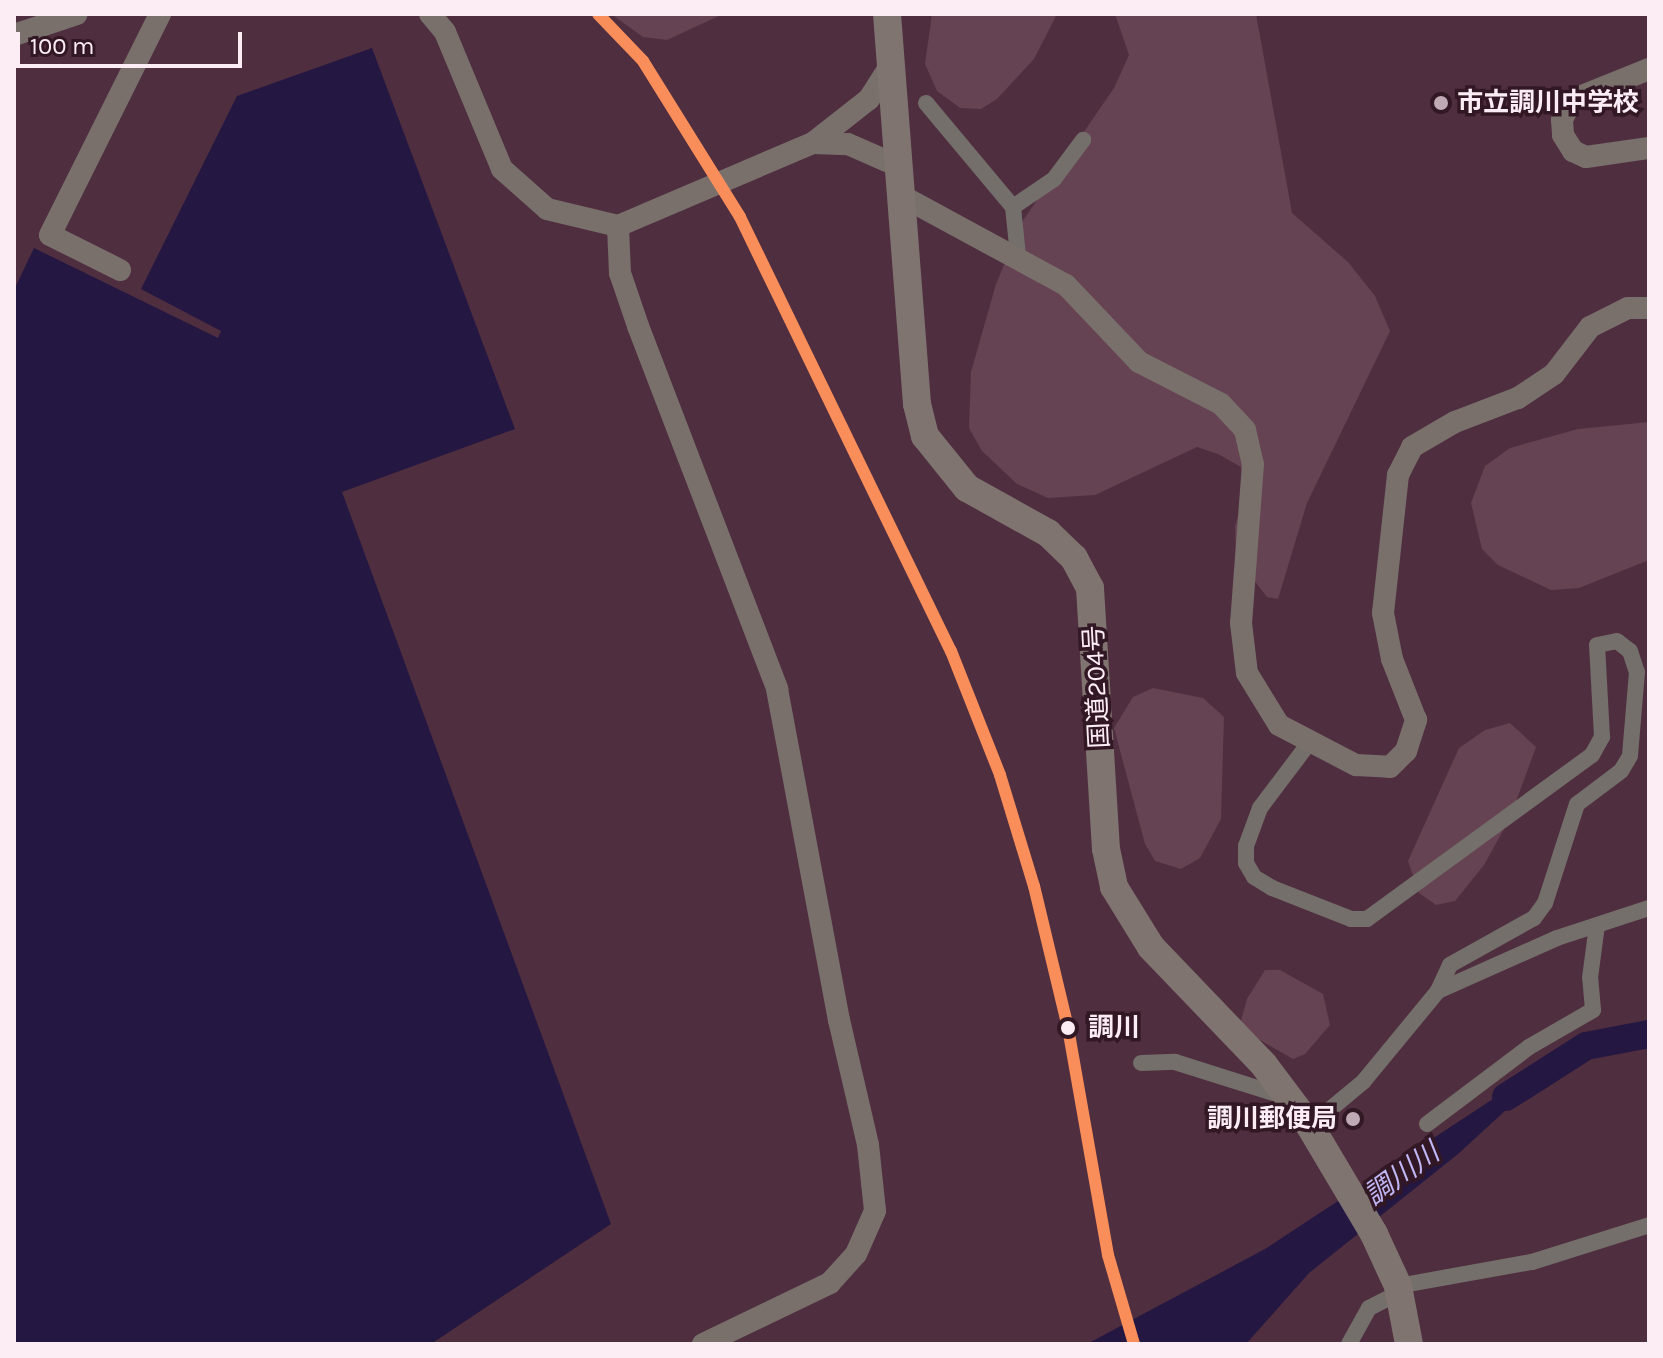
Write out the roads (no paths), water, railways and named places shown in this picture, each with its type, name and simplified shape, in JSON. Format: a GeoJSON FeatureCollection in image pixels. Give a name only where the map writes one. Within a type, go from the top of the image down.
{"type":"FeatureCollection","features":[{"type":"Feature","properties":{"kind":"highway","name":"国道204号"},"geometry":{"type":"LineString","coordinates":[[887,14],[917,404],[925,436],[967,488],[1048,533],[1074,558],[1090,588],[1106,849],[1114,887],[1151,947],[1210,1005],[1310,1126],[1374,1234],[1398,1290],[1409,1344]]}},
{"type":"Feature","properties":{"kind":"street"},"geometry":{"type":"LineString","coordinates":[[14,35],[77,14]]}},
{"type":"Feature","properties":{"kind":"street"},"geometry":{"type":"LineString","coordinates":[[120,270],[50,235],[160,14]]}},
{"type":"Feature","properties":{"kind":"street"},"geometry":{"type":"LineString","coordinates":[[430,14],[445,32],[510,178],[547,209],[618,226],[813,143],[869,99],[892,63]]}},
{"type":"Feature","properties":{"kind":"street"},"geometry":{"type":"LineString","coordinates":[[1649,69],[1572,100],[1562,120],[1563,135],[1573,151],[1586,157],[1649,148]]}},
{"type":"Feature","properties":{"kind":"street"},"geometry":{"type":"LineString","coordinates":[[926,103],[1013,207],[1018,255]]}},
{"type":"Feature","properties":{"kind":"street"},"geometry":{"type":"LineString","coordinates":[[1013,207],[1054,179],[1083,140]]}},
{"type":"Feature","properties":{"kind":"street"},"geometry":{"type":"LineString","coordinates":[[813,143],[848,144],[898,166]]}},
{"type":"Feature","properties":{"kind":"street"},"geometry":{"type":"LineString","coordinates":[[900,195],[1018,255],[1066,285],[1139,362],[1221,404],[1245,430],[1253,464],[1241,623],[1247,673],[1279,725],[1356,765],[1390,767],[1406,751],[1416,720],[1392,659],[1383,613],[1398,475],[1412,447],[1455,422],[1518,398],[1554,374],[1590,327],[1628,308],[1649,308]]}},
{"type":"Feature","properties":{"kind":"street"},"geometry":{"type":"LineString","coordinates":[[618,226],[620,273],[777,689],[839,1020],[868,1145],[875,1211],[856,1254],[830,1283],[703,1344]]}},
{"type":"Feature","properties":{"kind":"street"},"geometry":{"type":"LineString","coordinates":[[1309,743],[1260,808],[1246,846],[1246,863],[1254,877],[1272,888],[1351,919],[1367,919],[1592,755],[1602,737],[1597,645],[1617,641],[1630,651],[1637,672],[1630,756],[1621,771],[1577,804],[1545,903],[1534,918],[1450,965],[1438,991],[1363,1082],[1310,1126]]}},
{"type":"Feature","properties":{"kind":"street"},"geometry":{"type":"LineString","coordinates":[[1438,991],[1597,925],[1649,908]]}},
{"type":"Feature","properties":{"kind":"street"},"geometry":{"type":"LineString","coordinates":[[1427,1124],[1529,1047],[1593,1010],[1590,978],[1597,925]]}},
{"type":"Feature","properties":{"kind":"street"},"geometry":{"type":"LineString","coordinates":[[1141,1063],[1175,1062],[1289,1098]]}},
{"type":"Feature","properties":{"kind":"street"},"geometry":{"type":"LineString","coordinates":[[1349,1344],[1369,1308],[1398,1290],[1532,1262],[1649,1225]]}},
{"type":"Feature","properties":{"kind":"water"},"geometry":{"type":"Polygon","coordinates":[[[372,48],[515,429],[342,492],[611,1224],[431,1344],[14,1344],[14,290],[34,248],[218,338],[221,331],[141,289],[237,96],[372,48]]]}},
{"type":"Feature","properties":{"kind":"water"},"geometry":{"type":"Polygon","coordinates":[[[1534,1072],[1539,1078],[1519,1098],[1458,1154],[1309,1273],[1246,1344],[1087,1344],[1265,1249],[1534,1072]]]}},
{"type":"Feature","properties":{"kind":"waterway","name":"調川川"},"geometry":{"type":"LineString","coordinates":[[1506,1097],[1586,1046],[1649,1034]]}},
{"type":"Feature","properties":{"kind":"place","name":"市立調川中学校"},"geometry":{"type":"Point","coordinates":[1441,103]}},
{"type":"Feature","properties":{"kind":"place","name":"調川"},"geometry":{"type":"Point","coordinates":[1068,1028]}},
{"type":"Feature","properties":{"kind":"place","name":"調川郵便局"},"geometry":{"type":"Point","coordinates":[1353,1119]}}]}
